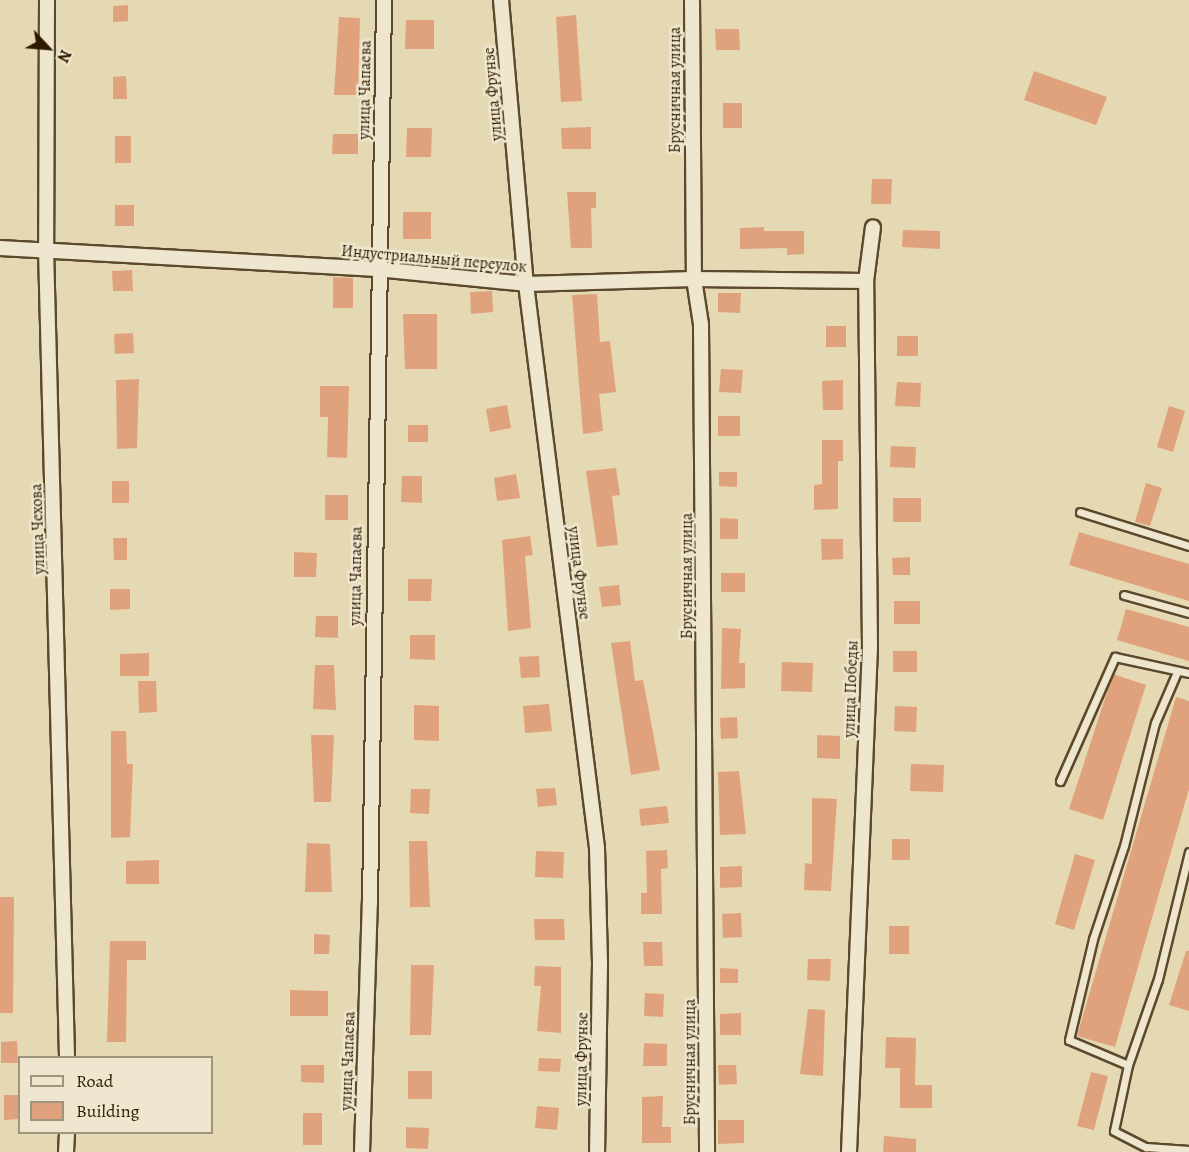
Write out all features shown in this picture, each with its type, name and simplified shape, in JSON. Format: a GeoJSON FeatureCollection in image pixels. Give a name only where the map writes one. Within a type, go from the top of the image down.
{"type":"FeatureCollection","features":[{"type":"Feature","properties":{"kind":"street","name":"улица Чехова"},"geometry":{"type":"LineString","coordinates":[[47,0],[46,249],[67,1056]]}},
{"type":"Feature","properties":{"kind":"street","name":"улица Чапаева"},"geometry":{"type":"LineString","coordinates":[[362,1152],[370,903],[377,268],[384,0]]}},
{"type":"Feature","properties":{"kind":"street","name":"улица Фрунзе"},"geometry":{"type":"LineString","coordinates":[[501,0],[526,284],[597,848],[600,964],[597,1152]]}},
{"type":"Feature","properties":{"kind":"street","name":"Брусничная улица"},"geometry":{"type":"LineString","coordinates":[[692,0],[694,279],[701,324],[706,1152]]}},
{"type":"Feature","properties":{"kind":"street","name":"улица Победы"},"geometry":{"type":"LineString","coordinates":[[849,1152],[870,647],[866,281],[873,226]]}},
{"type":"Feature","properties":{"kind":"street","name":"Индустриальный переулок"},"geometry":{"type":"LineString","coordinates":[[0,248],[377,268],[526,284],[694,279],[866,281]]}},
{"type":"Feature","properties":{"kind":"street"},"geometry":{"type":"LineString","coordinates":[[66,1134],[66,1152]]}},
{"type":"Feature","properties":{"kind":"lane"},"geometry":{"type":"LineString","coordinates":[[1080,512],[1189,546]]}},
{"type":"Feature","properties":{"kind":"lane"},"geometry":{"type":"LineString","coordinates":[[1124,595],[1189,613]]}},
{"type":"Feature","properties":{"kind":"lane"},"geometry":{"type":"LineString","coordinates":[[1060,781],[1115,657],[1189,673]]}},
{"type":"Feature","properties":{"kind":"lane"},"geometry":{"type":"LineString","coordinates":[[1128,1065],[1069,1040],[1093,939],[1124,846],[1155,723],[1177,672]]}},
{"type":"Feature","properties":{"kind":"lane"},"geometry":{"type":"LineString","coordinates":[[1189,852],[1158,979],[1128,1065],[1114,1131],[1146,1147],[1188,1150],[1189,1142]]}},
{"type":"Feature","properties":{"kind":"building"},"geometry":{"type":"Polygon","coordinates":[[[128,5],[128,21],[113,22],[113,6],[128,5]]]}},
{"type":"Feature","properties":{"kind":"building"},"geometry":{"type":"Polygon","coordinates":[[[576,15],[582,101],[561,102],[556,17],[576,15]]]}},
{"type":"Feature","properties":{"kind":"building"},"geometry":{"type":"Polygon","coordinates":[[[339,17],[360,18],[358,95],[334,95],[339,17]]]}},
{"type":"Feature","properties":{"kind":"building"},"geometry":{"type":"Polygon","coordinates":[[[406,20],[434,20],[434,49],[405,49],[406,20]]]}},
{"type":"Feature","properties":{"kind":"building"},"geometry":{"type":"Polygon","coordinates":[[[715,29],[739,29],[740,50],[716,50],[715,29]]]}},
{"type":"Feature","properties":{"kind":"building"},"geometry":{"type":"Polygon","coordinates":[[[1034,71],[1107,97],[1096,125],[1024,100],[1034,71]]]}},
{"type":"Feature","properties":{"kind":"building"},"geometry":{"type":"Polygon","coordinates":[[[126,76],[127,99],[113,99],[113,77],[126,76]]]}},
{"type":"Feature","properties":{"kind":"building"},"geometry":{"type":"Polygon","coordinates":[[[723,103],[742,103],[742,128],[723,128],[723,103]]]}},
{"type":"Feature","properties":{"kind":"building"},"geometry":{"type":"Polygon","coordinates":[[[591,127],[591,149],[562,149],[561,128],[591,127]]]}},
{"type":"Feature","properties":{"kind":"building"},"geometry":{"type":"Polygon","coordinates":[[[407,128],[432,128],[431,157],[406,157],[407,128]]]}},
{"type":"Feature","properties":{"kind":"building"},"geometry":{"type":"Polygon","coordinates":[[[333,134],[358,134],[358,154],[332,154],[333,134]]]}},
{"type":"Feature","properties":{"kind":"building"},"geometry":{"type":"Polygon","coordinates":[[[115,136],[131,136],[131,163],[115,163],[115,136]]]}},
{"type":"Feature","properties":{"kind":"building"},"geometry":{"type":"Polygon","coordinates":[[[872,179],[892,179],[891,204],[871,204],[872,179]]]}},
{"type":"Feature","properties":{"kind":"building"},"geometry":{"type":"Polygon","coordinates":[[[567,192],[596,192],[596,208],[591,208],[592,248],[571,248],[567,192]]]}},
{"type":"Feature","properties":{"kind":"building"},"geometry":{"type":"Polygon","coordinates":[[[115,205],[134,205],[134,226],[115,226],[115,205]]]}},
{"type":"Feature","properties":{"kind":"building"},"geometry":{"type":"Polygon","coordinates":[[[403,212],[431,212],[431,239],[403,239],[403,212]]]}},
{"type":"Feature","properties":{"kind":"building"},"geometry":{"type":"Polygon","coordinates":[[[764,227],[764,231],[804,231],[804,254],[787,255],[787,248],[740,249],[740,228],[764,227]]]}},
{"type":"Feature","properties":{"kind":"building"},"geometry":{"type":"Polygon","coordinates":[[[903,230],[940,231],[940,249],[902,247],[903,230]]]}},
{"type":"Feature","properties":{"kind":"building"},"geometry":{"type":"Polygon","coordinates":[[[132,270],[133,291],[113,291],[112,271],[132,270]]]}},
{"type":"Feature","properties":{"kind":"building"},"geometry":{"type":"Polygon","coordinates":[[[333,277],[353,278],[353,308],[333,308],[333,277]]]}},
{"type":"Feature","properties":{"kind":"building"},"geometry":{"type":"Polygon","coordinates":[[[492,291],[493,312],[471,314],[470,292],[492,291]]]}},
{"type":"Feature","properties":{"kind":"building"},"geometry":{"type":"Polygon","coordinates":[[[718,293],[741,293],[740,313],[718,312],[718,293]]]}},
{"type":"Feature","properties":{"kind":"building"},"geometry":{"type":"Polygon","coordinates":[[[597,294],[600,342],[610,341],[616,392],[599,394],[603,431],[583,434],[572,295],[597,294]]]}},
{"type":"Feature","properties":{"kind":"building"},"geometry":{"type":"Polygon","coordinates":[[[403,314],[437,314],[437,369],[405,369],[403,314]]]}},
{"type":"Feature","properties":{"kind":"building"},"geometry":{"type":"Polygon","coordinates":[[[826,326],[846,326],[846,347],[826,347],[826,326]]]}},
{"type":"Feature","properties":{"kind":"building"},"geometry":{"type":"Polygon","coordinates":[[[133,333],[134,353],[115,354],[114,334],[133,333]]]}},
{"type":"Feature","properties":{"kind":"building"},"geometry":{"type":"Polygon","coordinates":[[[897,336],[918,336],[918,356],[897,356],[897,336]]]}},
{"type":"Feature","properties":{"kind":"building"},"geometry":{"type":"Polygon","coordinates":[[[721,369],[743,370],[741,393],[719,392],[721,369]]]}},
{"type":"Feature","properties":{"kind":"building"},"geometry":{"type":"Polygon","coordinates":[[[139,379],[137,448],[117,449],[116,380],[139,379]]]}},
{"type":"Feature","properties":{"kind":"building"},"geometry":{"type":"Polygon","coordinates":[[[843,380],[843,410],[823,410],[822,381],[843,380]]]}},
{"type":"Feature","properties":{"kind":"building"},"geometry":{"type":"Polygon","coordinates":[[[897,382],[921,383],[920,407],[895,406],[897,382]]]}},
{"type":"Feature","properties":{"kind":"building"},"geometry":{"type":"Polygon","coordinates":[[[320,386],[349,386],[347,458],[327,457],[328,417],[320,417],[320,386]]]}},
{"type":"Feature","properties":{"kind":"building"},"geometry":{"type":"Polygon","coordinates":[[[507,405],[511,428],[490,432],[486,409],[507,405]]]}},
{"type":"Feature","properties":{"kind":"building"},"geometry":{"type":"Polygon","coordinates":[[[1169,406],[1185,411],[1173,452],[1157,447],[1169,406]]]}},
{"type":"Feature","properties":{"kind":"building"},"geometry":{"type":"Polygon","coordinates":[[[718,416],[740,416],[740,436],[718,436],[718,416]]]}},
{"type":"Feature","properties":{"kind":"building"},"geometry":{"type":"Polygon","coordinates":[[[408,425],[428,425],[428,442],[408,442],[408,425]]]}},
{"type":"Feature","properties":{"kind":"building"},"geometry":{"type":"Polygon","coordinates":[[[822,440],[843,440],[843,461],[838,461],[838,509],[814,510],[814,485],[822,484],[822,440]]]}},
{"type":"Feature","properties":{"kind":"building"},"geometry":{"type":"Polygon","coordinates":[[[891,446],[916,447],[915,468],[890,467],[891,446]]]}},
{"type":"Feature","properties":{"kind":"building"},"geometry":{"type":"Polygon","coordinates":[[[616,468],[620,495],[612,496],[618,545],[597,547],[586,471],[616,468]]]}},
{"type":"Feature","properties":{"kind":"building"},"geometry":{"type":"Polygon","coordinates":[[[719,472],[737,472],[737,487],[719,486],[719,472]]]}},
{"type":"Feature","properties":{"kind":"building"},"geometry":{"type":"Polygon","coordinates":[[[516,474],[520,498],[497,501],[494,478],[516,474]]]}},
{"type":"Feature","properties":{"kind":"building"},"geometry":{"type":"Polygon","coordinates":[[[402,476],[422,476],[422,503],[401,502],[402,476]]]}},
{"type":"Feature","properties":{"kind":"building"},"geometry":{"type":"Polygon","coordinates":[[[112,481],[129,481],[129,503],[112,503],[112,481]]]}},
{"type":"Feature","properties":{"kind":"building"},"geometry":{"type":"Polygon","coordinates":[[[1146,483],[1162,488],[1150,526],[1135,522],[1146,483]]]}},
{"type":"Feature","properties":{"kind":"building"},"geometry":{"type":"Polygon","coordinates":[[[325,495],[348,495],[348,520],[325,520],[325,495]]]}},
{"type":"Feature","properties":{"kind":"building"},"geometry":{"type":"Polygon","coordinates":[[[893,498],[921,498],[921,522],[893,522],[893,498]]]}},
{"type":"Feature","properties":{"kind":"building"},"geometry":{"type":"Polygon","coordinates":[[[720,518],[738,519],[738,539],[720,539],[720,518]]]}},
{"type":"Feature","properties":{"kind":"building"},"geometry":{"type":"Polygon","coordinates":[[[1079,532],[1189,564],[1189,601],[1069,565],[1079,532]]]}},
{"type":"Feature","properties":{"kind":"building"},"geometry":{"type":"Polygon","coordinates":[[[530,536],[533,555],[525,556],[531,628],[508,631],[502,540],[530,536]]]}},
{"type":"Feature","properties":{"kind":"building"},"geometry":{"type":"Polygon","coordinates":[[[113,538],[127,538],[127,560],[114,560],[113,538]]]}},
{"type":"Feature","properties":{"kind":"building"},"geometry":{"type":"Polygon","coordinates":[[[821,539],[843,539],[843,559],[822,560],[821,539]]]}},
{"type":"Feature","properties":{"kind":"building"},"geometry":{"type":"Polygon","coordinates":[[[294,552],[317,553],[316,577],[294,577],[294,552]]]}},
{"type":"Feature","properties":{"kind":"building"},"geometry":{"type":"Polygon","coordinates":[[[910,557],[910,575],[893,575],[892,558],[910,557]]]}},
{"type":"Feature","properties":{"kind":"building"},"geometry":{"type":"Polygon","coordinates":[[[721,573],[745,573],[745,592],[721,592],[721,573]]]}},
{"type":"Feature","properties":{"kind":"building"},"geometry":{"type":"Polygon","coordinates":[[[408,579],[432,579],[431,601],[408,601],[408,579]]]}},
{"type":"Feature","properties":{"kind":"building"},"geometry":{"type":"Polygon","coordinates":[[[619,585],[621,605],[602,607],[599,587],[619,585]]]}},
{"type":"Feature","properties":{"kind":"building"},"geometry":{"type":"Polygon","coordinates":[[[110,589],[130,589],[130,609],[110,610],[110,589]]]}},
{"type":"Feature","properties":{"kind":"building"},"geometry":{"type":"Polygon","coordinates":[[[894,601],[920,601],[920,624],[894,624],[894,601]]]}},
{"type":"Feature","properties":{"kind":"building"},"geometry":{"type":"Polygon","coordinates":[[[1126,609],[1189,627],[1189,661],[1117,640],[1126,609]]]}},
{"type":"Feature","properties":{"kind":"building"},"geometry":{"type":"Polygon","coordinates":[[[316,616],[338,616],[338,638],[315,637],[316,616]]]}},
{"type":"Feature","properties":{"kind":"building"},"geometry":{"type":"Polygon","coordinates":[[[722,628],[741,629],[739,663],[745,663],[745,688],[721,689],[722,628]]]}},
{"type":"Feature","properties":{"kind":"building"},"geometry":{"type":"Polygon","coordinates":[[[410,635],[435,635],[435,660],[410,659],[410,635]]]}},
{"type":"Feature","properties":{"kind":"building"},"geometry":{"type":"Polygon","coordinates":[[[630,641],[635,681],[643,680],[660,770],[631,775],[611,643],[630,641]]]}},
{"type":"Feature","properties":{"kind":"building"},"geometry":{"type":"Polygon","coordinates":[[[893,651],[917,651],[917,672],[893,672],[893,651]]]}},
{"type":"Feature","properties":{"kind":"building"},"geometry":{"type":"Polygon","coordinates":[[[149,653],[149,676],[120,676],[120,654],[149,653]]]}},
{"type":"Feature","properties":{"kind":"building"},"geometry":{"type":"Polygon","coordinates":[[[539,656],[540,677],[521,678],[519,657],[539,656]]]}},
{"type":"Feature","properties":{"kind":"building"},"geometry":{"type":"Polygon","coordinates":[[[782,662],[813,663],[812,692],[781,691],[782,662]]]}},
{"type":"Feature","properties":{"kind":"building"},"geometry":{"type":"Polygon","coordinates":[[[315,665],[334,665],[336,710],[313,709],[315,665]]]}},
{"type":"Feature","properties":{"kind":"building"},"geometry":{"type":"Polygon","coordinates":[[[1113,674],[1146,685],[1103,820],[1069,809],[1113,674]]]}},
{"type":"Feature","properties":{"kind":"building"},"geometry":{"type":"Polygon","coordinates":[[[138,681],[156,681],[157,712],[139,713],[138,681]]]}},
{"type":"Feature","properties":{"kind":"building"},"geometry":{"type":"Polygon","coordinates":[[[1176,697],[1189,701],[1189,789],[1115,1047],[1077,1036],[1176,697]]]}},
{"type":"Feature","properties":{"kind":"building"},"geometry":{"type":"Polygon","coordinates":[[[549,704],[552,731],[525,733],[523,706],[549,704]]]}},
{"type":"Feature","properties":{"kind":"building"},"geometry":{"type":"Polygon","coordinates":[[[414,705],[439,706],[439,741],[414,740],[414,705]]]}},
{"type":"Feature","properties":{"kind":"building"},"geometry":{"type":"Polygon","coordinates":[[[895,706],[917,707],[916,732],[894,731],[895,706]]]}},
{"type":"Feature","properties":{"kind":"building"},"geometry":{"type":"Polygon","coordinates":[[[737,717],[738,738],[721,739],[720,718],[737,717]]]}},
{"type":"Feature","properties":{"kind":"building"},"geometry":{"type":"Polygon","coordinates":[[[111,731],[126,731],[127,764],[133,764],[130,837],[111,838],[111,731]]]}},
{"type":"Feature","properties":{"kind":"building"},"geometry":{"type":"Polygon","coordinates":[[[311,735],[334,735],[331,802],[314,802],[311,735]]]}},
{"type":"Feature","properties":{"kind":"building"},"geometry":{"type":"Polygon","coordinates":[[[817,735],[840,736],[840,759],[817,758],[817,735]]]}},
{"type":"Feature","properties":{"kind":"building"},"geometry":{"type":"Polygon","coordinates":[[[911,764],[944,765],[943,792],[910,791],[911,764]]]}},
{"type":"Feature","properties":{"kind":"building"},"geometry":{"type":"Polygon","coordinates":[[[739,771],[746,834],[720,835],[718,772],[739,771]]]}},
{"type":"Feature","properties":{"kind":"building"},"geometry":{"type":"Polygon","coordinates":[[[555,788],[557,805],[538,807],[536,789],[555,788]]]}},
{"type":"Feature","properties":{"kind":"building"},"geometry":{"type":"Polygon","coordinates":[[[411,789],[430,789],[429,814],[410,813],[411,789]]]}},
{"type":"Feature","properties":{"kind":"building"},"geometry":{"type":"Polygon","coordinates":[[[812,798],[837,799],[831,891],[804,890],[805,863],[812,864],[812,798]]]}},
{"type":"Feature","properties":{"kind":"building"},"geometry":{"type":"Polygon","coordinates":[[[667,806],[669,823],[641,826],[639,809],[667,806]]]}},
{"type":"Feature","properties":{"kind":"building"},"geometry":{"type":"Polygon","coordinates":[[[892,839],[910,839],[910,860],[892,860],[892,839]]]}},
{"type":"Feature","properties":{"kind":"building"},"geometry":{"type":"Polygon","coordinates":[[[409,841],[427,841],[430,907],[410,907],[409,841]]]}},
{"type":"Feature","properties":{"kind":"building"},"geometry":{"type":"Polygon","coordinates":[[[307,843],[330,844],[332,892],[305,892],[307,843]]]}},
{"type":"Feature","properties":{"kind":"building"},"geometry":{"type":"Polygon","coordinates":[[[667,850],[668,868],[661,869],[662,914],[641,914],[641,893],[647,893],[646,851],[667,850]]]}},
{"type":"Feature","properties":{"kind":"building"},"geometry":{"type":"Polygon","coordinates":[[[536,851],[564,852],[563,878],[535,877],[536,851]]]}},
{"type":"Feature","properties":{"kind":"building"},"geometry":{"type":"Polygon","coordinates":[[[1075,854],[1095,860],[1074,930],[1055,924],[1075,854]]]}},
{"type":"Feature","properties":{"kind":"building"},"geometry":{"type":"Polygon","coordinates":[[[159,860],[159,884],[126,884],[126,861],[159,860]]]}},
{"type":"Feature","properties":{"kind":"building"},"geometry":{"type":"Polygon","coordinates":[[[742,866],[742,887],[720,888],[720,867],[742,866]]]}},
{"type":"Feature","properties":{"kind":"building"},"geometry":{"type":"Polygon","coordinates":[[[0,897],[14,897],[13,1013],[0,1013],[0,897]]]}},
{"type":"Feature","properties":{"kind":"building"},"geometry":{"type":"Polygon","coordinates":[[[741,913],[742,937],[723,938],[722,914],[741,913]]]}},
{"type":"Feature","properties":{"kind":"building"},"geometry":{"type":"Polygon","coordinates":[[[534,919],[564,919],[565,940],[535,940],[534,919]]]}},
{"type":"Feature","properties":{"kind":"building"},"geometry":{"type":"Polygon","coordinates":[[[889,926],[909,926],[909,954],[889,954],[889,926]]]}},
{"type":"Feature","properties":{"kind":"building"},"geometry":{"type":"Polygon","coordinates":[[[314,934],[330,935],[329,954],[314,954],[314,934]]]}},
{"type":"Feature","properties":{"kind":"building"},"geometry":{"type":"Polygon","coordinates":[[[110,941],[146,941],[146,960],[127,960],[126,1042],[107,1042],[110,941]]]}},
{"type":"Feature","properties":{"kind":"building"},"geometry":{"type":"Polygon","coordinates":[[[643,942],[662,942],[663,966],[644,966],[643,942]]]}},
{"type":"Feature","properties":{"kind":"building"},"geometry":{"type":"Polygon","coordinates":[[[1186,951],[1189,951],[1189,1011],[1169,1005],[1186,951]]]}},
{"type":"Feature","properties":{"kind":"building"},"geometry":{"type":"Polygon","coordinates":[[[808,959],[831,959],[830,981],[807,980],[808,959]]]}},
{"type":"Feature","properties":{"kind":"building"},"geometry":{"type":"Polygon","coordinates":[[[411,965],[434,965],[431,1035],[410,1035],[411,965]]]}},
{"type":"Feature","properties":{"kind":"building"},"geometry":{"type":"Polygon","coordinates":[[[535,966],[561,967],[561,1033],[537,1031],[541,986],[534,986],[535,966]]]}},
{"type":"Feature","properties":{"kind":"building"},"geometry":{"type":"Polygon","coordinates":[[[720,968],[738,969],[738,983],[720,983],[720,968]]]}},
{"type":"Feature","properties":{"kind":"building"},"geometry":{"type":"Polygon","coordinates":[[[290,990],[328,991],[328,1016],[290,1016],[290,990]]]}},
{"type":"Feature","properties":{"kind":"building"},"geometry":{"type":"Polygon","coordinates":[[[645,993],[664,994],[663,1017],[644,1016],[645,993]]]}},
{"type":"Feature","properties":{"kind":"building"},"geometry":{"type":"Polygon","coordinates":[[[808,1009],[825,1010],[823,1076],[800,1074],[808,1009]]]}},
{"type":"Feature","properties":{"kind":"building"},"geometry":{"type":"Polygon","coordinates":[[[741,1013],[741,1035],[720,1035],[720,1014],[741,1013]]]}},
{"type":"Feature","properties":{"kind":"building"},"geometry":{"type":"Polygon","coordinates":[[[886,1037],[916,1038],[915,1085],[932,1085],[932,1108],[900,1108],[900,1068],[885,1068],[886,1037]]]}},
{"type":"Feature","properties":{"kind":"building"},"geometry":{"type":"Polygon","coordinates":[[[17,1041],[18,1063],[1,1063],[1,1042],[17,1041]]]}},
{"type":"Feature","properties":{"kind":"building"},"geometry":{"type":"Polygon","coordinates":[[[644,1043],[667,1044],[667,1066],[643,1066],[644,1043]]]}},
{"type":"Feature","properties":{"kind":"building"},"geometry":{"type":"Polygon","coordinates":[[[539,1058],[561,1059],[560,1072],[538,1071],[539,1058]]]}},
{"type":"Feature","properties":{"kind":"building"},"geometry":{"type":"Polygon","coordinates":[[[301,1065],[324,1065],[324,1083],[301,1082],[301,1065]]]}},
{"type":"Feature","properties":{"kind":"building"},"geometry":{"type":"Polygon","coordinates":[[[718,1065],[736,1065],[737,1084],[719,1085],[718,1065]]]}},
{"type":"Feature","properties":{"kind":"building"},"geometry":{"type":"Polygon","coordinates":[[[408,1071],[432,1071],[432,1099],[408,1099],[408,1071]]]}},
{"type":"Feature","properties":{"kind":"building"},"geometry":{"type":"Polygon","coordinates":[[[1091,1072],[1108,1076],[1094,1130],[1077,1126],[1091,1072]]]}},
{"type":"Feature","properties":{"kind":"building"},"geometry":{"type":"Polygon","coordinates":[[[4,1095],[18,1095],[18,1119],[4,1120],[4,1095]]]}},
{"type":"Feature","properties":{"kind":"building"},"geometry":{"type":"Polygon","coordinates":[[[663,1096],[662,1127],[671,1127],[671,1143],[642,1143],[642,1097],[663,1096]]]}},
{"type":"Feature","properties":{"kind":"building"},"geometry":{"type":"Polygon","coordinates":[[[537,1106],[559,1108],[557,1130],[535,1128],[537,1106]]]}},
{"type":"Feature","properties":{"kind":"building"},"geometry":{"type":"Polygon","coordinates":[[[303,1113],[322,1113],[322,1145],[303,1145],[303,1113]]]}},
{"type":"Feature","properties":{"kind":"building"},"geometry":{"type":"Polygon","coordinates":[[[718,1120],[744,1120],[744,1143],[718,1144],[718,1120]]]}},
{"type":"Feature","properties":{"kind":"building"},"geometry":{"type":"Polygon","coordinates":[[[406,1127],[429,1128],[428,1149],[406,1148],[406,1127]]]}},
{"type":"Feature","properties":{"kind":"building"},"geometry":{"type":"Polygon","coordinates":[[[884,1136],[916,1139],[916,1152],[883,1152],[884,1136]]]}}]}
